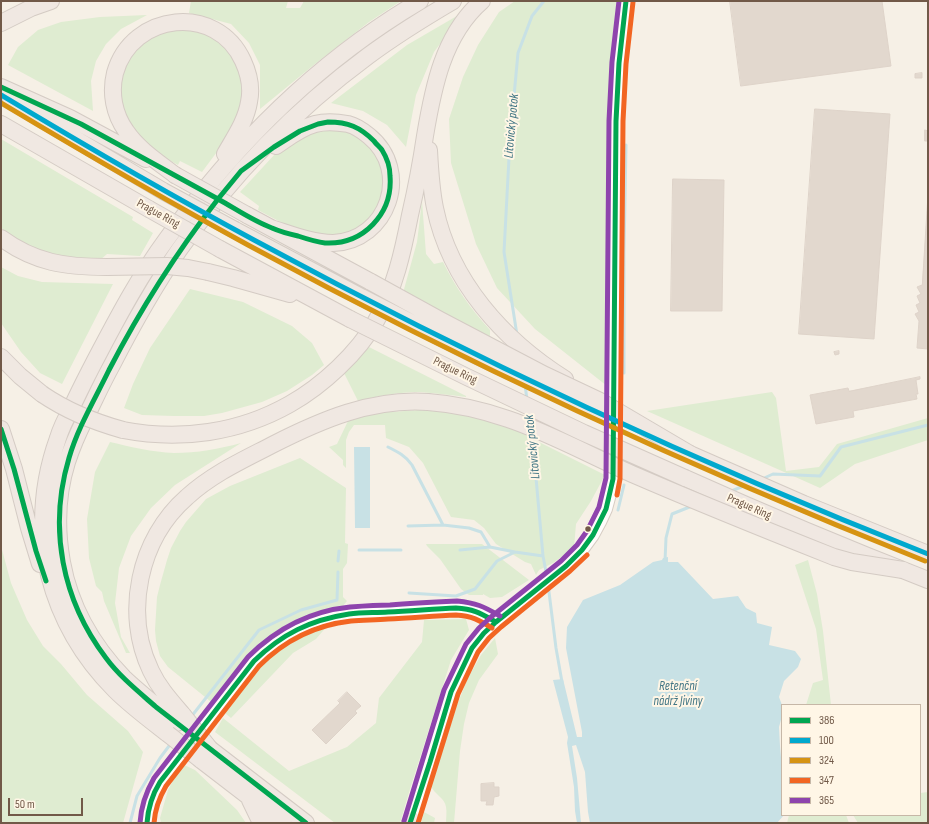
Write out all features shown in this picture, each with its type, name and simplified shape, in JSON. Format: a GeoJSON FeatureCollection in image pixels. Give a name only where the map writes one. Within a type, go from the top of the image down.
{"type":"FeatureCollection","features":[{"type":"Feature","properties":{"kind":"highway"},"geometry":{"type":"LineString","coordinates":[[1,23],[31,8],[51,1]]}},
{"type":"Feature","properties":{"kind":"highway"},"geometry":{"type":"LineString","coordinates":[[62,614],[49,574],[43,528],[49,468],[56,442],[78,393],[136,286],[166,239],[215,176],[280,107],[328,66],[371,33],[420,1]]}},
{"type":"Feature","properties":{"kind":"highway"},"geometry":{"type":"LineString","coordinates":[[283,823],[249,796],[176,724],[116,670],[85,627],[74,603],[60,552],[58,526],[59,499],[64,473],[74,442],[133,325],[153,291],[179,252],[243,169],[280,131],[326,89],[362,60],[410,26],[453,1]]}},
{"type":"Feature","properties":{"kind":"highway"},"geometry":{"type":"LineString","coordinates":[[1,357],[20,376],[52,401],[100,423],[123,430],[153,434],[180,435],[207,433],[233,427],[258,419],[283,408],[316,387],[337,369],[355,350],[370,331],[383,308],[399,265],[407,232],[431,100],[441,66],[450,44],[462,24],[482,1]]}},
{"type":"Feature","properties":{"kind":"highway"},"geometry":{"type":"LineString","coordinates":[[175,175],[140,147],[126,132],[119,120],[114,106],[113,84],[116,70],[123,55],[131,44],[141,35],[154,27],[167,23],[190,22],[210,28],[222,35],[231,43],[239,53],[245,65],[248,72],[250,86],[249,101],[243,122],[201,194]]}},
{"type":"Feature","properties":{"kind":"highway"},"geometry":{"type":"LineString","coordinates":[[1,87],[70,118],[445,323],[569,387],[600,401]]}},
{"type":"Feature","properties":{"kind":"highway","name":"Prague Ring"},"geometry":{"type":"LineString","coordinates":[[1,95],[163,190],[235,230],[467,351],[594,411],[690,454],[928,554]]}},
{"type":"Feature","properties":{"kind":"highway"},"geometry":{"type":"LineString","coordinates":[[428,116],[433,194],[439,223],[450,255],[467,287],[477,301],[514,340],[552,371],[690,454]]}},
{"type":"Feature","properties":{"kind":"highway"},"geometry":{"type":"LineString","coordinates":[[243,169],[297,132],[308,126],[324,122],[337,122],[352,125],[358,128],[374,140],[386,157],[391,179],[390,195],[385,210],[381,216],[366,232],[360,236],[347,241],[326,243],[303,238],[271,228]]}},
{"type":"Feature","properties":{"kind":"highway","name":"Prague Ring"},"geometry":{"type":"LineString","coordinates":[[1,124],[220,249],[350,319],[467,377],[584,433],[786,523],[928,580]]}},
{"type":"Feature","properties":{"kind":"highway"},"geometry":{"type":"LineString","coordinates":[[1,238],[22,252],[60,264],[74,266],[167,266],[188,268],[243,281],[323,304]]}},
{"type":"Feature","properties":{"kind":"highway"},"geometry":{"type":"LineString","coordinates":[[306,823],[206,755],[176,724],[150,670],[139,631],[137,604],[140,577],[148,552],[168,517],[186,497],[219,473],[316,424],[360,409],[389,403],[415,401],[449,404],[500,416],[534,429],[631,474],[715,510],[820,551],[847,561],[903,570]]}},
{"type":"Feature","properties":{"kind":"highway"},"geometry":{"type":"LineString","coordinates":[[1,429],[14,469],[36,551],[48,585],[81,648],[97,671],[126,700],[176,724]]}},
{"type":"Feature","properties":{"kind":"highway"},"geometry":{"type":"LineString","coordinates":[[249,796],[261,823]]}},
{"type":"Feature","properties":{"kind":"main road"},"geometry":{"type":"LineString","coordinates":[[411,822],[456,681],[472,648],[484,633],[496,622],[566,566],[582,550],[593,535],[606,509],[613,478],[616,121],[619,62],[626,1]]}},
{"type":"Feature","properties":{"kind":"main road"},"geometry":{"type":"LineString","coordinates":[[147,823],[151,798],[160,782],[246,670],[262,652],[288,634],[316,621],[337,616],[439,608],[456,608],[475,611],[486,615],[496,622]]}},
{"type":"Feature","properties":{"kind":"green space"},"geometry":{"type":"Polygon","coordinates":[[[191,1],[288,1],[286,8],[300,8],[304,1],[401,1],[369,22],[260,109],[260,65],[249,43],[231,24],[189,13],[191,1]]]}},
{"type":"Feature","properties":{"kind":"green space"},"geometry":{"type":"Polygon","coordinates":[[[515,1],[617,1],[608,110],[607,386],[535,329],[497,288],[476,244],[451,163],[449,119],[463,77],[478,45],[499,12],[515,1]]]}},
{"type":"Feature","properties":{"kind":"green space"},"geometry":{"type":"Polygon","coordinates":[[[462,13],[434,52],[416,95],[406,147],[387,125],[363,111],[331,103],[407,45],[462,13]]]}},
{"type":"Feature","properties":{"kind":"green space"},"geometry":{"type":"Polygon","coordinates":[[[147,15],[121,29],[106,44],[96,61],[91,81],[93,111],[8,65],[18,47],[38,30],[61,22],[100,17],[147,15]]]}},
{"type":"Feature","properties":{"kind":"green space"},"geometry":{"type":"Polygon","coordinates":[[[177,27],[201,30],[230,49],[245,84],[237,125],[202,172],[180,161],[178,165],[158,154],[132,131],[118,95],[123,66],[145,39],[177,27]]]}},
{"type":"Feature","properties":{"kind":"green space"},"geometry":{"type":"Polygon","coordinates":[[[315,130],[352,131],[380,156],[385,195],[365,226],[330,238],[288,226],[258,210],[259,206],[240,192],[284,146],[315,130]]]}},
{"type":"Feature","properties":{"kind":"green space"},"geometry":{"type":"Polygon","coordinates":[[[1,139],[133,217],[132,220],[153,233],[140,256],[107,254],[100,260],[65,258],[36,249],[18,240],[1,228],[1,139]]]}},
{"type":"Feature","properties":{"kind":"green space"},"geometry":{"type":"Polygon","coordinates":[[[422,201],[426,254],[434,264],[443,262],[464,298],[490,330],[490,341],[403,293],[417,242],[422,201]]]}},
{"type":"Feature","properties":{"kind":"green space"},"geometry":{"type":"Polygon","coordinates":[[[1,267],[18,276],[42,282],[113,284],[62,384],[40,373],[21,352],[1,323],[1,267]]]}},
{"type":"Feature","properties":{"kind":"green space"},"geometry":{"type":"Polygon","coordinates":[[[190,289],[243,302],[292,326],[312,343],[324,365],[312,375],[287,391],[262,402],[222,413],[204,416],[142,415],[124,408],[133,384],[150,348],[190,289]]]}},
{"type":"Feature","properties":{"kind":"green space"},"geometry":{"type":"Polygon","coordinates":[[[367,346],[466,397],[411,392],[373,397],[358,401],[344,373],[367,346]]]}},
{"type":"Feature","properties":{"kind":"green space"},"geometry":{"type":"Polygon","coordinates":[[[772,392],[776,398],[786,471],[819,467],[837,444],[928,418],[928,440],[855,464],[820,488],[647,411],[772,392]]]}},
{"type":"Feature","properties":{"kind":"green space"},"geometry":{"type":"Polygon","coordinates":[[[419,410],[463,414],[507,426],[605,475],[576,524],[574,548],[553,563],[539,570],[536,575],[531,564],[525,562],[496,544],[484,528],[474,520],[451,517],[423,463],[409,447],[386,438],[385,425],[354,425],[346,440],[346,468],[343,465],[343,460],[329,447],[337,444],[348,421],[372,414],[390,411],[419,410]]]}},
{"type":"Feature","properties":{"kind":"green space"},"geometry":{"type":"Polygon","coordinates":[[[110,442],[174,453],[208,450],[241,443],[175,485],[151,508],[131,536],[119,568],[115,603],[121,637],[130,653],[126,653],[104,601],[102,592],[96,586],[89,558],[87,519],[95,472],[110,442]]]}},
{"type":"Feature","properties":{"kind":"green space"},"geometry":{"type":"Polygon","coordinates":[[[300,458],[346,488],[345,543],[348,544],[347,563],[343,569],[343,597],[347,601],[342,607],[333,608],[334,618],[316,639],[293,653],[231,718],[168,667],[160,656],[155,630],[157,597],[160,585],[171,548],[180,531],[206,499],[230,486],[300,458]]]}},
{"type":"Feature","properties":{"kind":"green space"},"geometry":{"type":"Polygon","coordinates":[[[426,544],[482,544],[529,580],[502,597],[490,598],[483,594],[469,595],[461,589],[440,559],[426,544]]]}},
{"type":"Feature","properties":{"kind":"green space"},"geometry":{"type":"Polygon","coordinates":[[[1,546],[11,583],[27,620],[43,646],[61,664],[87,695],[128,731],[143,752],[123,823],[1,823],[1,546]]]}},
{"type":"Feature","properties":{"kind":"green space"},"geometry":{"type":"Polygon","coordinates":[[[808,560],[817,594],[823,631],[831,704],[806,704],[813,683],[823,680],[816,629],[795,565],[808,560]]]}},
{"type":"Feature","properties":{"kind":"green space"},"geometry":{"type":"Polygon","coordinates":[[[466,619],[469,630],[451,660],[400,823],[335,823],[215,732],[223,718],[289,771],[347,747],[376,723],[379,698],[422,642],[424,620],[466,619]]]}},
{"type":"Feature","properties":{"kind":"green space"},"geometry":{"type":"Polygon","coordinates":[[[495,638],[498,654],[479,680],[469,703],[460,751],[454,823],[446,823],[445,804],[431,786],[457,705],[468,678],[481,655],[495,638]]]}},
{"type":"Feature","properties":{"kind":"green space"},"geometry":{"type":"Polygon","coordinates":[[[182,764],[195,770],[237,810],[246,823],[161,823],[160,818],[168,790],[182,764]]]}},
{"type":"Feature","properties":{"kind":"green space"},"geometry":{"type":"Polygon","coordinates":[[[928,792],[928,823],[858,823],[854,816],[921,816],[921,793],[928,792]]]}},
{"type":"Feature","properties":{"kind":"green space"},"geometry":{"type":"Polygon","coordinates":[[[424,812],[435,818],[434,823],[421,823],[424,812]]]}},
{"type":"Feature","properties":{"kind":"green space"},"geometry":{"type":"Polygon","coordinates":[[[789,816],[846,816],[849,823],[787,823],[789,816]]]}},
{"type":"Feature","properties":{"kind":"water"},"geometry":{"type":"Polygon","coordinates":[[[354,447],[370,447],[370,528],[355,528],[354,447]]]}},
{"type":"Feature","properties":{"kind":"water","name":"Retenční nádrž Jiviny"},"geometry":{"type":"Polygon","coordinates":[[[668,557],[668,562],[678,562],[713,599],[738,596],[746,608],[756,613],[757,623],[772,627],[769,645],[795,651],[801,659],[798,667],[784,681],[779,697],[782,704],[779,727],[781,758],[781,816],[783,816],[777,823],[590,823],[585,772],[576,745],[572,746],[577,778],[581,823],[577,823],[574,787],[567,743],[568,737],[553,680],[563,679],[577,737],[582,737],[566,648],[567,627],[583,600],[620,585],[653,562],[662,560],[663,558],[668,557]]]}},
{"type":"Feature","properties":{"kind":"building"},"geometry":{"type":"Polygon","coordinates":[[[730,1],[882,1],[891,66],[741,86],[730,1]]]}},
{"type":"Feature","properties":{"kind":"building"},"geometry":{"type":"Polygon","coordinates":[[[922,73],[922,78],[915,78],[915,74],[922,73]]]}},
{"type":"Feature","properties":{"kind":"building"},"geometry":{"type":"Polygon","coordinates":[[[815,109],[890,114],[874,339],[799,334],[815,109]]]}},
{"type":"Feature","properties":{"kind":"building"},"geometry":{"type":"Polygon","coordinates":[[[925,130],[928,131],[928,141],[925,141],[925,130]]]}},
{"type":"Feature","properties":{"kind":"building"},"geometry":{"type":"Polygon","coordinates":[[[673,179],[724,180],[722,311],[671,311],[673,179]]]}},
{"type":"Feature","properties":{"kind":"building"},"geometry":{"type":"Polygon","coordinates":[[[928,195],[928,349],[917,348],[919,321],[915,314],[919,312],[916,305],[920,303],[917,296],[921,294],[917,287],[922,285],[928,195]]]}},
{"type":"Feature","properties":{"kind":"building"},"geometry":{"type":"Polygon","coordinates":[[[839,351],[839,354],[835,355],[834,352],[839,351]]]}},
{"type":"Feature","properties":{"kind":"building"},"geometry":{"type":"Polygon","coordinates":[[[920,377],[920,379],[916,380],[918,394],[916,394],[917,399],[853,411],[854,417],[816,424],[810,395],[848,388],[849,391],[920,377]]]}},
{"type":"Feature","properties":{"kind":"building"},"geometry":{"type":"Polygon","coordinates":[[[347,692],[361,706],[355,711],[357,713],[326,744],[312,730],[340,703],[338,701],[347,692]]]}},
{"type":"Feature","properties":{"kind":"building"},"geometry":{"type":"Polygon","coordinates":[[[494,783],[494,787],[499,787],[499,796],[494,797],[493,805],[486,805],[487,801],[481,801],[481,784],[494,783]]]}},
{"type":"Feature","properties":{"kind":"waterway","name":"Litovický potok"},"geometry":{"type":"LineString","coordinates":[[517,335],[504,252],[510,139],[518,53],[532,16],[544,1]]}},
{"type":"Feature","properties":{"kind":"waterway"},"geometry":{"type":"LineString","coordinates":[[624,373],[626,145]]}},
{"type":"Feature","properties":{"kind":"waterway","name":"Litovický potok"},"geometry":{"type":"LineString","coordinates":[[525,384],[527,400]]}},
{"type":"Feature","properties":{"kind":"waterway"},"geometry":{"type":"LineString","coordinates":[[762,479],[773,474],[820,476],[841,447],[928,425]]}},
{"type":"Feature","properties":{"kind":"waterway","name":"Litovický potok"},"geometry":{"type":"LineString","coordinates":[[532,433],[543,556],[547,577]]}},
{"type":"Feature","properties":{"kind":"waterway"},"geometry":{"type":"LineString","coordinates":[[388,447],[410,462],[443,525],[469,528],[481,532],[490,547]]}},
{"type":"Feature","properties":{"kind":"waterway"},"geometry":{"type":"LineString","coordinates":[[618,510],[624,485]]}},
{"type":"Feature","properties":{"kind":"waterway"},"geometry":{"type":"LineString","coordinates":[[729,492],[746,485]]}},
{"type":"Feature","properties":{"kind":"waterway"},"geometry":{"type":"LineString","coordinates":[[665,561],[666,538],[672,514],[692,506]]}},
{"type":"Feature","properties":{"kind":"waterway"},"geometry":{"type":"LineString","coordinates":[[408,526],[443,525]]}},
{"type":"Feature","properties":{"kind":"waterway"},"geometry":{"type":"LineString","coordinates":[[460,550],[490,547],[543,556]]}},
{"type":"Feature","properties":{"kind":"waterway"},"geometry":{"type":"LineString","coordinates":[[359,550],[401,550]]}},
{"type":"Feature","properties":{"kind":"waterway"},"geometry":{"type":"LineString","coordinates":[[338,561],[339,551]]}},
{"type":"Feature","properties":{"kind":"waterway"},"geometry":{"type":"LineString","coordinates":[[409,593],[456,596],[475,589],[497,561],[515,552]]}},
{"type":"Feature","properties":{"kind":"waterway"},"geometry":{"type":"LineString","coordinates":[[191,717],[259,630],[301,610],[337,600],[338,572]]}},
{"type":"Feature","properties":{"kind":"waterway","name":"Litovický potok"},"geometry":{"type":"LineString","coordinates":[[548,584],[562,682]]}},
{"type":"Feature","properties":{"kind":"waterway"},"geometry":{"type":"LineString","coordinates":[[130,823],[137,796],[160,758],[172,742]]}},
{"type":"Feature","properties":{"kind":"transit line","name":"365"},"geometry":{"type":"LineString","coordinates":[[404,821],[444,690],[466,644],[479,628],[491,617],[561,561],[577,545],[587,531],[599,507],[606,478],[609,121],[612,62],[619,1]]}},
{"type":"Feature","properties":{"kind":"transit line","name":"386"},"geometry":{"type":"LineString","coordinates":[[410,823],[451,692],[472,648],[484,633],[496,622],[566,566],[582,550],[593,535],[606,509],[613,479],[616,121],[619,63],[626,1]]}},
{"type":"Feature","properties":{"kind":"transit line","name":"347"},"geometry":{"type":"LineString","coordinates":[[617,495],[620,479],[623,121],[626,64],[633,2]]}},
{"type":"Feature","properties":{"kind":"transit line","name":"386"},"geometry":{"type":"LineString","coordinates":[[1,87],[81,124],[218,199]]}},
{"type":"Feature","properties":{"kind":"transit line","name":"100"},"geometry":{"type":"LineString","coordinates":[[1,95],[190,205],[336,284],[419,326],[502,367],[671,446],[928,554]]}},
{"type":"Feature","properties":{"kind":"transit line","name":"324"},"geometry":{"type":"LineString","coordinates":[[1,103],[124,176],[217,228],[414,332],[667,452],[753,490],[925,561]]}},
{"type":"Feature","properties":{"kind":"transit line","name":"386"},"geometry":{"type":"LineString","coordinates":[[328,122],[348,124],[364,132],[381,149],[388,163],[390,173],[390,190],[386,203],[381,214],[363,233],[352,239],[339,242],[325,243],[315,241],[282,232],[265,225],[218,199],[241,171],[274,147],[300,131],[328,122]]}},
{"type":"Feature","properties":{"kind":"transit line","name":"386"},"geometry":{"type":"LineString","coordinates":[[218,199],[173,261],[146,304],[109,370],[77,435],[69,458],[63,484],[60,511],[60,537],[63,562],[69,588],[79,612],[91,636],[117,672],[156,707],[306,823]]}},
{"type":"Feature","properties":{"kind":"transit line","name":"386"},"geometry":{"type":"LineString","coordinates":[[1,429],[46,581]]}},
{"type":"Feature","properties":{"kind":"transit line","name":"347"},"geometry":{"type":"LineString","coordinates":[[418,823],[458,694],[478,652],[489,638],[501,627],[570,571],[587,555]]}},
{"type":"Feature","properties":{"kind":"transit line","name":"365"},"geometry":{"type":"LineString","coordinates":[[140,823],[144,799],[154,778],[248,657],[282,630],[308,617],[336,609],[365,606],[457,601],[479,606],[500,616]]}},
{"type":"Feature","properties":{"kind":"transit line","name":"386"},"geometry":{"type":"LineString","coordinates":[[147,823],[151,802],[160,782],[254,661],[275,643],[286,636],[309,624],[335,617],[359,613],[456,608],[468,609],[477,612],[496,622]]}},
{"type":"Feature","properties":{"kind":"transit line","name":"347"},"geometry":{"type":"LineString","coordinates":[[154,823],[155,813],[161,795],[166,786],[259,666],[290,641],[325,626],[356,621],[456,615],[467,616],[492,628]]}}]}
